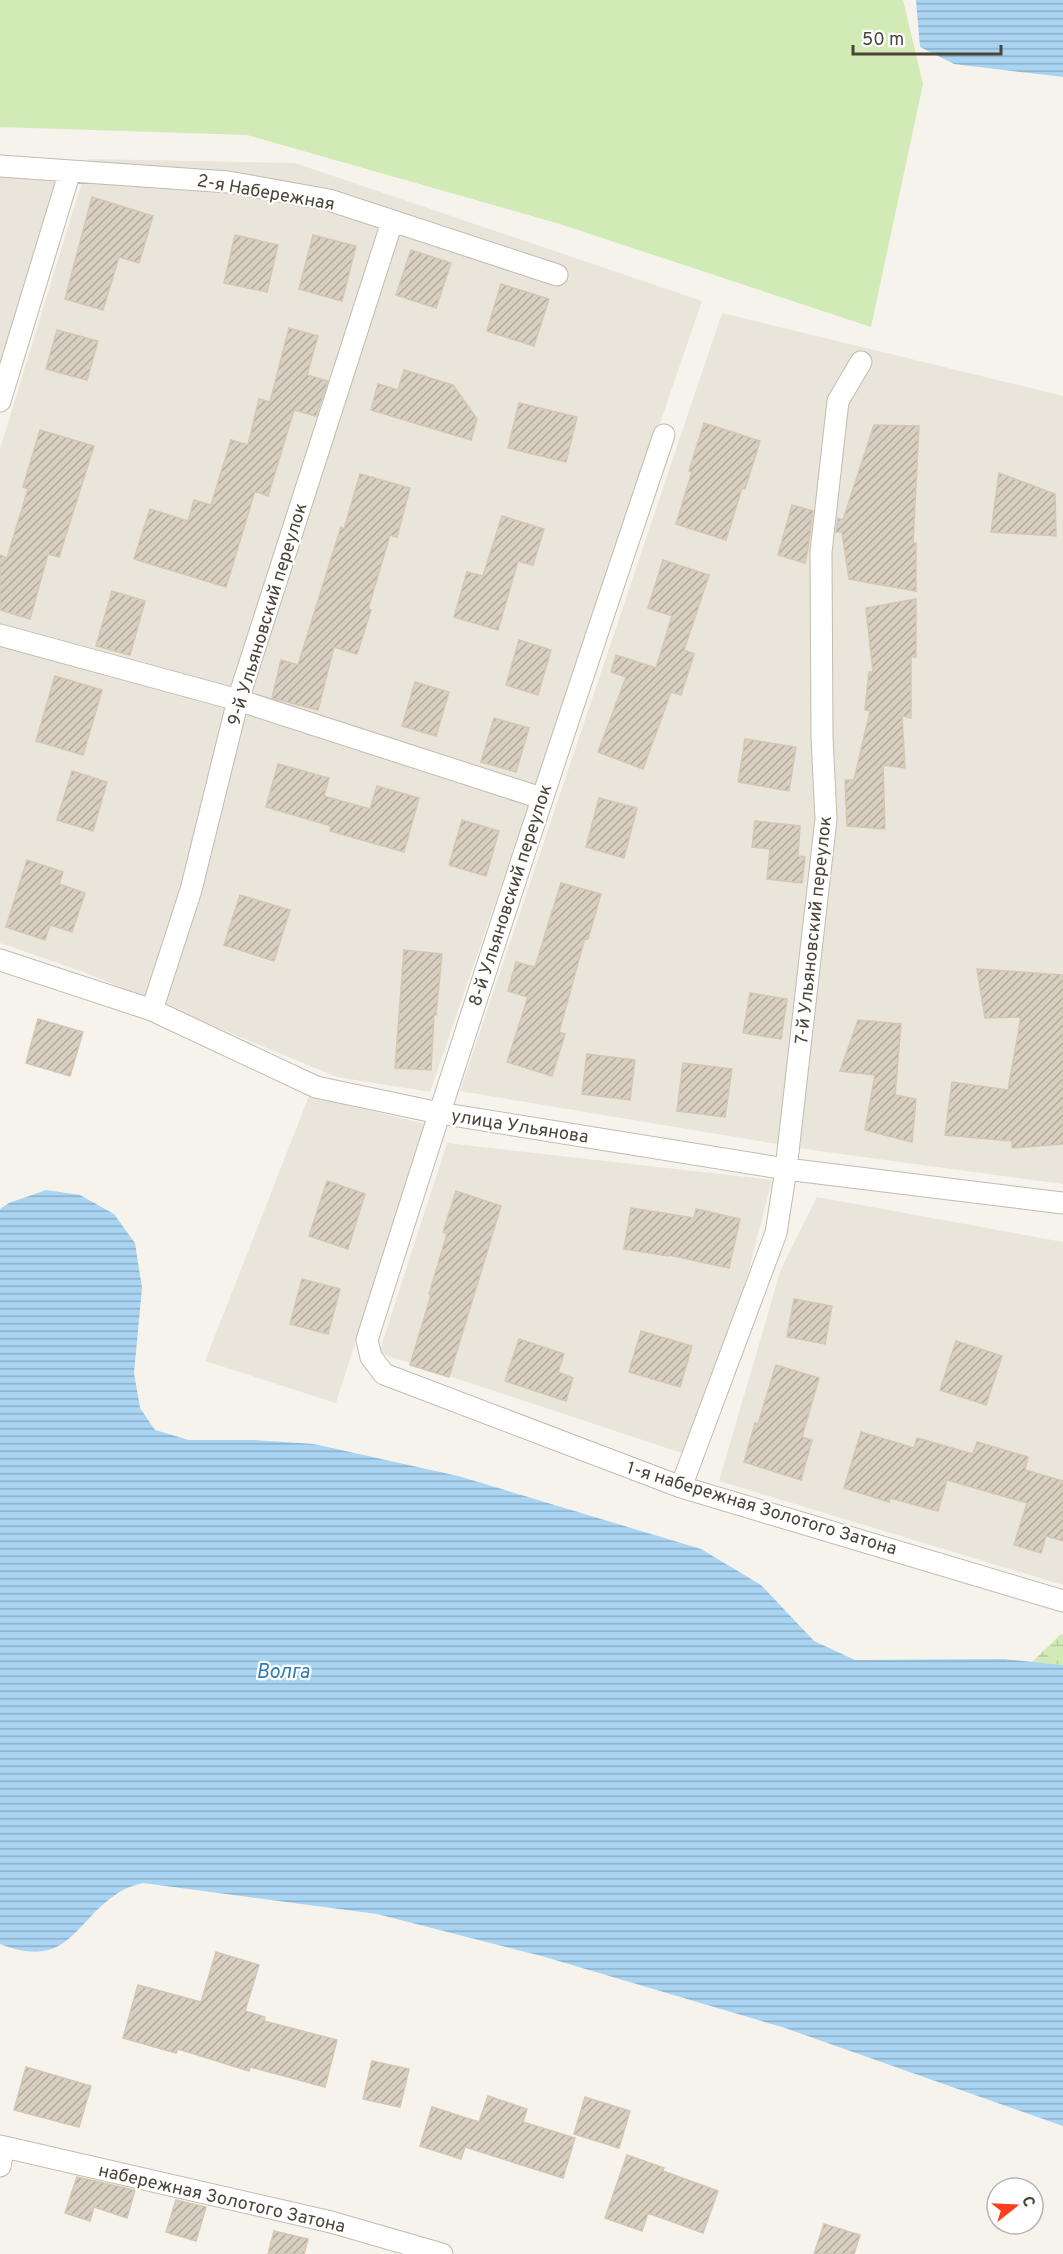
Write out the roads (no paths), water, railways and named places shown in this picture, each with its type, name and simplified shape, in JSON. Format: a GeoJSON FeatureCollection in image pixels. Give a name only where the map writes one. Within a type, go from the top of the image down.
{"type":"FeatureCollection","features":[{"type":"Feature","properties":{"kind":"street","name":"2-я Набережная"},"geometry":{"type":"LineString","coordinates":[[0,166],[228,182],[328,200],[557,275]]}},
{"type":"Feature","properties":{"kind":"street"},"geometry":{"type":"LineString","coordinates":[[0,401],[70,171]]}},
{"type":"Feature","properties":{"kind":"street","name":"9-й Ульяновский переулок"},"geometry":{"type":"LineString","coordinates":[[152,1010],[191,890],[238,700],[392,222]]}},
{"type":"Feature","properties":{"kind":"street","name":"7-й Ульяновский переулок"},"geometry":{"type":"LineString","coordinates":[[681,1487],[776,1233],[786,1169],[826,819],[822,737],[821,552],[838,401],[861,362]]}},
{"type":"Feature","properties":{"kind":"street","name":"8-й Ульяновский переулок"},"geometry":{"type":"LineString","coordinates":[[370,1357],[367,1340],[439,1113],[541,798],[664,435]]}},
{"type":"Feature","properties":{"kind":"street"},"geometry":{"type":"LineString","coordinates":[[0,635],[238,700],[541,798]]}},
{"type":"Feature","properties":{"kind":"street","name":"улица Ульянова"},"geometry":{"type":"LineString","coordinates":[[0,960],[152,1010],[316,1087],[439,1113],[786,1169],[1063,1203]]}},
{"type":"Feature","properties":{"kind":"street","name":"1-я набережная Золотого Затона"},"geometry":{"type":"LineString","coordinates":[[370,1357],[384,1374],[681,1487],[1063,1601]]}},
{"type":"Feature","properties":{"kind":"street","name":"набережная Золотого Затона"},"geometry":{"type":"LineString","coordinates":[[1,2153],[331,2222],[442,2254]]}},
{"type":"Feature","properties":{"kind":"water"},"geometry":{"type":"Polygon","coordinates":[[[916,0],[1063,0],[1063,77],[954,64],[920,47],[916,0]]]}},
{"type":"Feature","properties":{"kind":"water","name":"Волга"},"geometry":{"type":"Polygon","coordinates":[[[46,1190],[80,1195],[114,1214],[135,1243],[142,1288],[134,1373],[140,1408],[155,1430],[189,1440],[253,1440],[314,1444],[458,1476],[701,1549],[761,1585],[814,1641],[855,1660],[1004,1659],[1063,1665],[1063,2126],[785,2028],[545,1957],[377,1914],[143,1883],[124,1890],[105,1903],[69,1939],[57,1947],[42,1951],[24,1951],[0,1944],[0,1209],[9,1203],[46,1190]]]}}]}
